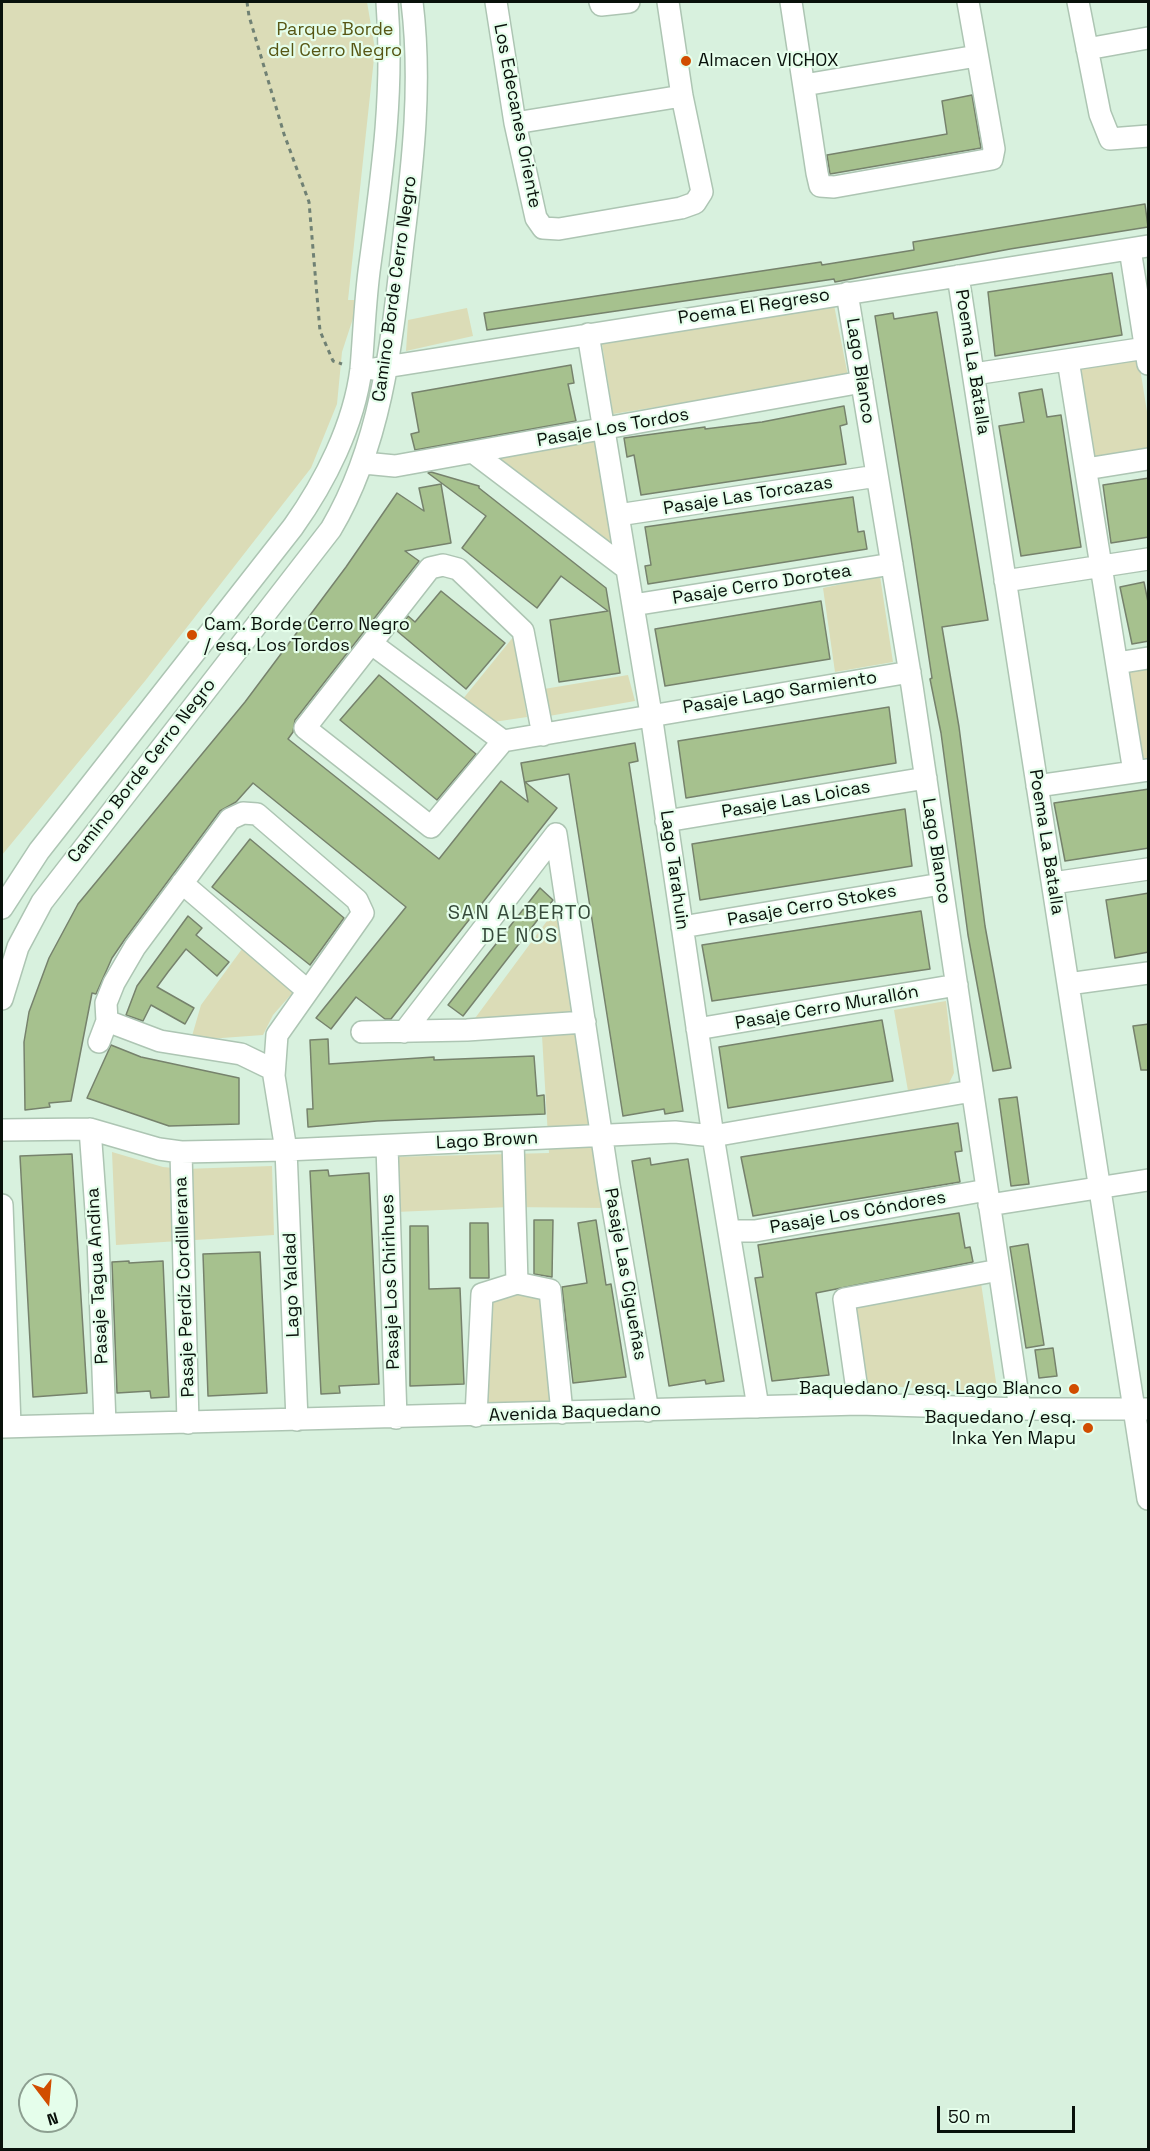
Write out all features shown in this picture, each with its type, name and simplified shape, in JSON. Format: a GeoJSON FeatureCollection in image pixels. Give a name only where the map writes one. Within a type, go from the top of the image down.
{"type":"FeatureCollection","features":[{"type":"Feature","properties":{"kind":"street","name":"Camino Borde Cerro Negro"},"geometry":{"type":"LineString","coordinates":[[2,908],[39,851],[185,668],[304,510],[333,458],[347,421],[360,371],[366,294],[388,137],[391,86],[387,2]]}},
{"type":"Feature","properties":{"kind":"street","name":"Camino Borde Cerro Negro"},"geometry":{"type":"LineString","coordinates":[[2,999],[18,947],[42,902],[331,529],[364,463],[396,302],[416,123],[417,61],[412,2]]}},
{"type":"Feature","properties":{"kind":"street","name":"Los Edecanes Oriente"},"geometry":{"type":"LineString","coordinates":[[496,2],[515,123],[536,218],[543,228],[570,227],[681,208],[695,203],[702,192],[682,96]]}},
{"type":"Feature","properties":{"kind":"street"},"geometry":{"type":"LineString","coordinates":[[600,2],[601,5],[629,2]]}},
{"type":"Feature","properties":{"kind":"street"},"geometry":{"type":"LineString","coordinates":[[515,123],[682,96],[668,2]]}},
{"type":"Feature","properties":{"kind":"street"},"geometry":{"type":"LineString","coordinates":[[791,2],[820,186],[834,187],[992,159],[994,149],[968,2]]}},
{"type":"Feature","properties":{"kind":"street"},"geometry":{"type":"LineString","coordinates":[[1078,2],[1101,114],[1110,139],[1149,136]]}},
{"type":"Feature","properties":{"kind":"street"},"geometry":{"type":"LineString","coordinates":[[1087,49],[1149,38]]}},
{"type":"Feature","properties":{"kind":"street"},"geometry":{"type":"LineString","coordinates":[[804,85],[977,56]]}},
{"type":"Feature","properties":{"kind":"street","name":"Poema El Regreso"},"geometry":{"type":"LineString","coordinates":[[360,371],[1139,248]]}},
{"type":"Feature","properties":{"kind":"street"},"geometry":{"type":"LineString","coordinates":[[974,374],[1068,360],[1147,356],[1139,248]]}},
{"type":"Feature","properties":{"kind":"street","name":"Poema La Batalla"},"geometry":{"type":"LineString","coordinates":[[958,276],[1100,1188],[1142,1409],[1149,1499]]}},
{"type":"Feature","properties":{"kind":"street","name":"Lago Blanco"},"geometry":{"type":"LineString","coordinates":[[847,293],[910,672],[1020,1409]]}},
{"type":"Feature","properties":{"kind":"street","name":"Lago Tarahuin"},"geometry":{"type":"LineString","coordinates":[[588,334],[651,714],[713,1136],[758,1407]]}},
{"type":"Feature","properties":{"kind":"street"},"geometry":{"type":"LineString","coordinates":[[1037,786],[1142,771],[1117,663],[1068,360]]}},
{"type":"Feature","properties":{"kind":"street","name":"Pasaje Los Tordos"},"geometry":{"type":"LineString","coordinates":[[364,463],[395,466],[862,382]]}},
{"type":"Feature","properties":{"kind":"street"},"geometry":{"type":"LineString","coordinates":[[474,453],[627,569]]}},
{"type":"Feature","properties":{"kind":"street"},"geometry":{"type":"LineString","coordinates":[[1086,469],[1149,459]]}},
{"type":"Feature","properties":{"kind":"street","name":"Pasaje Las Torcazas"},"geometry":{"type":"LineString","coordinates":[[618,515],[878,476]]}},
{"type":"Feature","properties":{"kind":"street"},"geometry":{"type":"LineString","coordinates":[[1005,581],[1149,558]]}},
{"type":"Feature","properties":{"kind":"street","name":"Pasaje Cerro Dorotea"},"geometry":{"type":"LineString","coordinates":[[633,605],[892,564]]}},
{"type":"Feature","properties":{"kind":"street"},"geometry":{"type":"LineString","coordinates":[[372,644],[503,741],[431,827],[305,728],[430,568],[443,565],[458,568],[523,631],[543,735]]}},
{"type":"Feature","properties":{"kind":"street"},"geometry":{"type":"LineString","coordinates":[[1117,663],[1149,658]]}},
{"type":"Feature","properties":{"kind":"street","name":"Pasaje Lago Sarmiento"},"geometry":{"type":"LineString","coordinates":[[503,741],[651,714],[910,672]]}},
{"type":"Feature","properties":{"kind":"street","name":"Pasaje Las Loicas"},"geometry":{"type":"LineString","coordinates":[[666,820],[926,778]]}},
{"type":"Feature","properties":{"kind":"street","name":"Lago Yaldad"},"geometry":{"type":"LineString","coordinates":[[182,883],[230,819],[243,813],[256,814],[357,900],[363,913],[277,1035],[274,1070],[286,1150],[297,1420]]}},
{"type":"Feature","properties":{"kind":"street","name":"Pasaje Las Cigueñas"},"geometry":{"type":"LineString","coordinates":[[404,1032],[556,834],[648,1411]]}},
{"type":"Feature","properties":{"kind":"street"},"geometry":{"type":"LineString","coordinates":[[1053,883],[1149,869]]}},
{"type":"Feature","properties":{"kind":"street"},"geometry":{"type":"LineString","coordinates":[[99,1042],[107,1022],[106,1004],[114,983],[135,947],[182,883],[308,991]]}},
{"type":"Feature","properties":{"kind":"street","name":"Pasaje Cerro Stokes"},"geometry":{"type":"LineString","coordinates":[[682,927],[941,884]]}},
{"type":"Feature","properties":{"kind":"street"},"geometry":{"type":"LineString","coordinates":[[1068,984],[1149,973]]}},
{"type":"Feature","properties":{"kind":"street","name":"Pasaje Cerro Murallón"},"geometry":{"type":"LineString","coordinates":[[697,1029],[957,985]]}},
{"type":"Feature","properties":{"kind":"street"},"geometry":{"type":"LineString","coordinates":[[107,1022],[160,1041],[241,1054],[274,1070]]}},
{"type":"Feature","properties":{"kind":"street"},"geometry":{"type":"LineString","coordinates":[[362,1032],[404,1032],[585,1022]]}},
{"type":"Feature","properties":{"kind":"street","name":"Lago Brown"},"geometry":{"type":"LineString","coordinates":[[2,1130],[90,1128],[159,1149],[181,1152],[387,1146],[675,1132],[713,1136],[972,1091]]}},
{"type":"Feature","properties":{"kind":"street","name":"Pasaje Tagua Andina"},"geometry":{"type":"LineString","coordinates":[[90,1128],[98,1238],[105,1424]]}},
{"type":"Feature","properties":{"kind":"street"},"geometry":{"type":"LineString","coordinates":[[513,1140],[517,1283]]}},
{"type":"Feature","properties":{"kind":"street","name":"Pasaje Los Chirihues"},"geometry":{"type":"LineString","coordinates":[[387,1146],[396,1418]]}},
{"type":"Feature","properties":{"kind":"street","name":"Pasaje Perdíz Cordillerana"},"geometry":{"type":"LineString","coordinates":[[181,1152],[188,1423]]}},
{"type":"Feature","properties":{"kind":"street","name":"Pasaje Los Cóndores"},"geometry":{"type":"LineString","coordinates":[[729,1231],[755,1231],[988,1198],[1100,1188],[1149,1180]]}},
{"type":"Feature","properties":{"kind":"street"},"geometry":{"type":"LineString","coordinates":[[2,1205],[6,1426]]}},
{"type":"Feature","properties":{"kind":"street"},"geometry":{"type":"LineString","coordinates":[[859,1404],[844,1299],[999,1270]]}},
{"type":"Feature","properties":{"kind":"street"},"geometry":{"type":"LineString","coordinates":[[476,1416],[482,1294],[517,1283],[550,1290],[562,1413]]}},
{"type":"Feature","properties":{"kind":"street","name":"Avenida Baquedano"},"geometry":{"type":"LineString","coordinates":[[6,1426],[476,1416],[859,1404],[1020,1409],[1142,1409]]}},
{"type":"Feature","properties":{"kind":"path"},"geometry":{"type":"LineString","coordinates":[[247,2],[249,16],[284,134],[309,202],[320,331],[333,361],[360,371]]}},
{"type":"Feature","properties":{"kind":"green space","name":"Parque Borde del Cerro Negro"},"geometry":{"type":"Polygon","coordinates":[[[2,2],[367,2],[375,49],[348,300],[359,300],[342,352],[337,404],[311,468],[145,681],[2,855],[2,2]]]}},
{"type":"Feature","properties":{"kind":"green space"},"geometry":{"type":"Polygon","coordinates":[[[834,305],[848,376],[613,414],[602,344],[834,305]]]}},
{"type":"Feature","properties":{"kind":"green space"},"geometry":{"type":"Polygon","coordinates":[[[467,308],[473,336],[406,351],[408,320],[467,308]]]}},
{"type":"Feature","properties":{"kind":"green space"},"geometry":{"type":"Polygon","coordinates":[[[1131,357],[1139,362],[1148,418],[1148,449],[1100,458],[1093,455],[1078,374],[1084,366],[1131,357]]]}},
{"type":"Feature","properties":{"kind":"green space"},"geometry":{"type":"Polygon","coordinates":[[[597,435],[616,551],[501,463],[500,450],[597,435]]]}},
{"type":"Feature","properties":{"kind":"green space"},"geometry":{"type":"Polygon","coordinates":[[[880,576],[893,662],[835,672],[823,588],[880,576]]]}},
{"type":"Feature","properties":{"kind":"green space"},"geometry":{"type":"Polygon","coordinates":[[[514,636],[527,717],[487,723],[462,700],[514,636]]]}},
{"type":"Feature","properties":{"kind":"green space"},"geometry":{"type":"Polygon","coordinates":[[[1148,667],[1148,766],[1138,759],[1124,679],[1130,670],[1148,667]]]}},
{"type":"Feature","properties":{"kind":"green space"},"geometry":{"type":"Polygon","coordinates":[[[628,675],[635,701],[549,716],[544,689],[628,675]]]}},
{"type":"Feature","properties":{"kind":"green space"},"geometry":{"type":"Polygon","coordinates":[[[558,906],[607,1208],[509,1207],[396,1212],[391,1157],[549,1153],[541,1019],[470,1025],[558,906]]]}},
{"type":"Feature","properties":{"kind":"green space"},"geometry":{"type":"Polygon","coordinates":[[[242,949],[295,990],[273,1015],[263,1035],[208,1039],[192,1036],[201,1005],[242,949]]]}},
{"type":"Feature","properties":{"kind":"green space"},"geometry":{"type":"Polygon","coordinates":[[[946,1001],[954,1073],[948,1085],[908,1091],[894,1010],[946,1001]]]}},
{"type":"Feature","properties":{"kind":"green space"},"geometry":{"type":"Polygon","coordinates":[[[112,1152],[163,1167],[184,1169],[272,1166],[274,1235],[116,1245],[112,1152]]]}},
{"type":"Feature","properties":{"kind":"green space"},"geometry":{"type":"Polygon","coordinates":[[[981,1283],[998,1395],[865,1384],[851,1304],[981,1283]]]}},
{"type":"Feature","properties":{"kind":"green space"},"geometry":{"type":"Polygon","coordinates":[[[550,1290],[562,1413],[476,1416],[482,1294],[550,1290]]]}},
{"type":"Feature","properties":{"kind":"building"},"geometry":{"type":"Polygon","coordinates":[[[972,95],[981,148],[830,174],[827,155],[947,134],[942,101],[972,95]]]}},
{"type":"Feature","properties":{"kind":"building"},"geometry":{"type":"Polygon","coordinates":[[[1145,204],[1148,227],[1010,249],[835,282],[834,279],[487,330],[484,313],[914,250],[913,242],[1145,204]]]}},
{"type":"Feature","properties":{"kind":"building"},"geometry":{"type":"Polygon","coordinates":[[[1112,273],[1122,335],[995,356],[988,292],[1112,273]]]}},
{"type":"Feature","properties":{"kind":"building"},"geometry":{"type":"Polygon","coordinates":[[[937,312],[988,620],[942,627],[959,727],[985,926],[1011,1068],[993,1071],[968,935],[941,733],[930,679],[932,678],[911,539],[875,316],[893,313],[894,319],[937,312]]]}},
{"type":"Feature","properties":{"kind":"building"},"geometry":{"type":"Polygon","coordinates":[[[571,365],[574,383],[568,384],[576,421],[415,450],[411,434],[419,432],[412,393],[571,365]]]}},
{"type":"Feature","properties":{"kind":"building"},"geometry":{"type":"Polygon","coordinates":[[[1042,389],[1047,417],[1061,415],[1081,547],[1021,556],[999,426],[1024,422],[1019,393],[1042,389]]]}},
{"type":"Feature","properties":{"kind":"building"},"geometry":{"type":"Polygon","coordinates":[[[844,406],[847,424],[840,426],[846,464],[641,495],[634,455],[627,457],[624,438],[762,422],[844,406]]]}},
{"type":"Feature","properties":{"kind":"building"},"geometry":{"type":"Polygon","coordinates":[[[428,473],[479,486],[606,588],[620,673],[559,682],[550,620],[608,611],[561,576],[537,608],[514,590],[462,548],[486,516],[428,473]]]}},
{"type":"Feature","properties":{"kind":"building"},"geometry":{"type":"Polygon","coordinates":[[[1149,478],[1149,537],[1111,543],[1103,485],[1149,478]]]}},
{"type":"Feature","properties":{"kind":"building"},"geometry":{"type":"Polygon","coordinates":[[[441,484],[451,543],[405,551],[419,561],[295,720],[293,732],[288,739],[439,859],[501,781],[528,802],[521,763],[635,743],[638,761],[629,763],[683,1111],[665,1114],[664,1109],[623,1116],[569,774],[525,782],[557,808],[391,1019],[385,1019],[356,997],[331,1029],[316,1018],[406,907],[253,783],[236,802],[220,811],[112,958],[96,994],[92,993],[71,1101],[49,1103],[50,1107],[25,1110],[24,1042],[29,1012],[49,958],[78,904],[245,702],[346,567],[397,493],[424,511],[419,488],[441,484]]]}},
{"type":"Feature","properties":{"kind":"building"},"geometry":{"type":"Polygon","coordinates":[[[853,497],[858,532],[864,531],[867,549],[648,584],[645,566],[651,565],[645,527],[853,497]]]}},
{"type":"Feature","properties":{"kind":"building"},"geometry":{"type":"Polygon","coordinates":[[[1144,582],[1149,607],[1149,641],[1132,644],[1120,587],[1144,582]]]}},
{"type":"Feature","properties":{"kind":"building"},"geometry":{"type":"Polygon","coordinates":[[[441,591],[505,643],[466,689],[397,631],[408,616],[415,622],[441,591]]]}},
{"type":"Feature","properties":{"kind":"building"},"geometry":{"type":"Polygon","coordinates":[[[821,601],[830,659],[665,686],[655,629],[821,601]]]}},
{"type":"Feature","properties":{"kind":"building"},"geometry":{"type":"Polygon","coordinates":[[[379,675],[476,754],[437,800],[340,720],[379,675]]]}},
{"type":"Feature","properties":{"kind":"building"},"geometry":{"type":"Polygon","coordinates":[[[889,707],[896,763],[686,798],[678,741],[889,707]]]}},
{"type":"Feature","properties":{"kind":"building"},"geometry":{"type":"Polygon","coordinates":[[[1149,789],[1149,848],[1065,861],[1054,803],[1149,789]]]}},
{"type":"Feature","properties":{"kind":"building"},"geometry":{"type":"Polygon","coordinates":[[[905,809],[912,866],[700,900],[692,844],[905,809]]]}},
{"type":"Feature","properties":{"kind":"building"},"geometry":{"type":"Polygon","coordinates":[[[250,839],[344,918],[310,965],[212,887],[250,839]]]}},
{"type":"Feature","properties":{"kind":"building"},"geometry":{"type":"Polygon","coordinates":[[[540,888],[553,900],[463,1016],[448,1005],[540,888]]]}},
{"type":"Feature","properties":{"kind":"building"},"geometry":{"type":"Polygon","coordinates":[[[1149,893],[1149,952],[1115,958],[1106,900],[1149,893]]]}},
{"type":"Feature","properties":{"kind":"building"},"geometry":{"type":"Polygon","coordinates":[[[921,911],[930,969],[712,1001],[702,945],[921,911]]]}},
{"type":"Feature","properties":{"kind":"building"},"geometry":{"type":"Polygon","coordinates":[[[188,916],[202,928],[196,935],[229,962],[217,976],[186,949],[157,987],[194,1008],[185,1024],[151,1005],[143,1021],[126,1015],[137,986],[188,916]]]}},
{"type":"Feature","properties":{"kind":"building"},"geometry":{"type":"Polygon","coordinates":[[[882,1020],[893,1081],[728,1108],[719,1047],[882,1020]]]}},
{"type":"Feature","properties":{"kind":"building"},"geometry":{"type":"Polygon","coordinates":[[[1149,1024],[1149,1070],[1141,1070],[1133,1026],[1149,1024]]]}},
{"type":"Feature","properties":{"kind":"building"},"geometry":{"type":"Polygon","coordinates":[[[328,1039],[329,1064],[434,1057],[434,1060],[534,1056],[537,1096],[544,1095],[545,1114],[377,1121],[308,1127],[307,1109],[313,1109],[310,1040],[328,1039]]]}},
{"type":"Feature","properties":{"kind":"building"},"geometry":{"type":"Polygon","coordinates":[[[111,1045],[141,1057],[239,1078],[239,1124],[169,1126],[87,1098],[111,1045]]]}},
{"type":"Feature","properties":{"kind":"building"},"geometry":{"type":"Polygon","coordinates":[[[1017,1097],[1029,1184],[1011,1186],[999,1099],[1017,1097]]]}},
{"type":"Feature","properties":{"kind":"building"},"geometry":{"type":"Polygon","coordinates":[[[958,1123],[962,1151],[955,1152],[960,1182],[753,1216],[741,1157],[958,1123]]]}},
{"type":"Feature","properties":{"kind":"building"},"geometry":{"type":"Polygon","coordinates":[[[72,1154],[87,1393],[33,1397],[20,1156],[72,1154]]]}},
{"type":"Feature","properties":{"kind":"building"},"geometry":{"type":"Polygon","coordinates":[[[650,1158],[651,1165],[688,1159],[724,1381],[706,1384],[705,1380],[669,1386],[632,1161],[650,1158]]]}},
{"type":"Feature","properties":{"kind":"building"},"geometry":{"type":"Polygon","coordinates":[[[328,1170],[329,1176],[369,1173],[379,1384],[339,1386],[340,1393],[321,1394],[310,1171],[328,1170]]]}},
{"type":"Feature","properties":{"kind":"building"},"geometry":{"type":"Polygon","coordinates":[[[959,1213],[965,1248],[970,1247],[973,1262],[816,1293],[829,1375],[772,1381],[755,1278],[763,1277],[758,1245],[959,1213]]]}},
{"type":"Feature","properties":{"kind":"building"},"geometry":{"type":"Polygon","coordinates":[[[534,1220],[553,1220],[552,1277],[534,1274],[534,1220]]]}},
{"type":"Feature","properties":{"kind":"building"},"geometry":{"type":"Polygon","coordinates":[[[596,1220],[606,1285],[611,1284],[626,1377],[573,1383],[562,1287],[587,1283],[578,1223],[596,1220]]]}},
{"type":"Feature","properties":{"kind":"building"},"geometry":{"type":"Polygon","coordinates":[[[470,1223],[488,1223],[489,1278],[470,1278],[470,1223]]]}},
{"type":"Feature","properties":{"kind":"building"},"geometry":{"type":"Polygon","coordinates":[[[410,1226],[428,1226],[429,1289],[460,1288],[464,1384],[410,1386],[410,1226]]]}},
{"type":"Feature","properties":{"kind":"building"},"geometry":{"type":"Polygon","coordinates":[[[1028,1244],[1044,1345],[1026,1348],[1010,1247],[1028,1244]]]}},
{"type":"Feature","properties":{"kind":"building"},"geometry":{"type":"Polygon","coordinates":[[[260,1252],[267,1393],[208,1396],[203,1254],[260,1252]]]}},
{"type":"Feature","properties":{"kind":"building"},"geometry":{"type":"Polygon","coordinates":[[[129,1261],[129,1263],[163,1261],[169,1397],[151,1398],[150,1391],[117,1393],[112,1262],[129,1261]]]}},
{"type":"Feature","properties":{"kind":"building"},"geometry":{"type":"Polygon","coordinates":[[[1053,1348],[1057,1376],[1039,1378],[1035,1350],[1053,1348]]]}},
{"type":"Feature","properties":{"kind":"place","name":"Almacen VICHOX"},"geometry":{"type":"Point","coordinates":[686,61]}},
{"type":"Feature","properties":{"kind":"place","name":"Cam. Borde Cerro Negro / esq. Los Tordos"},"geometry":{"type":"Point","coordinates":[192,635]}},
{"type":"Feature","properties":{"kind":"place","name":"Baquedano / esq. Lago Blanco"},"geometry":{"type":"Point","coordinates":[1074,1389]}},
{"type":"Feature","properties":{"kind":"place","name":"Baquedano / esq. Inka Yen Mapu"},"geometry":{"type":"Point","coordinates":[1088,1428]}},
{"type":"Feature","properties":{"kind":"district","name":"SAN ALBERTO DE NOS"},"geometry":{"type":"Point","coordinates":[520,926]}}]}
